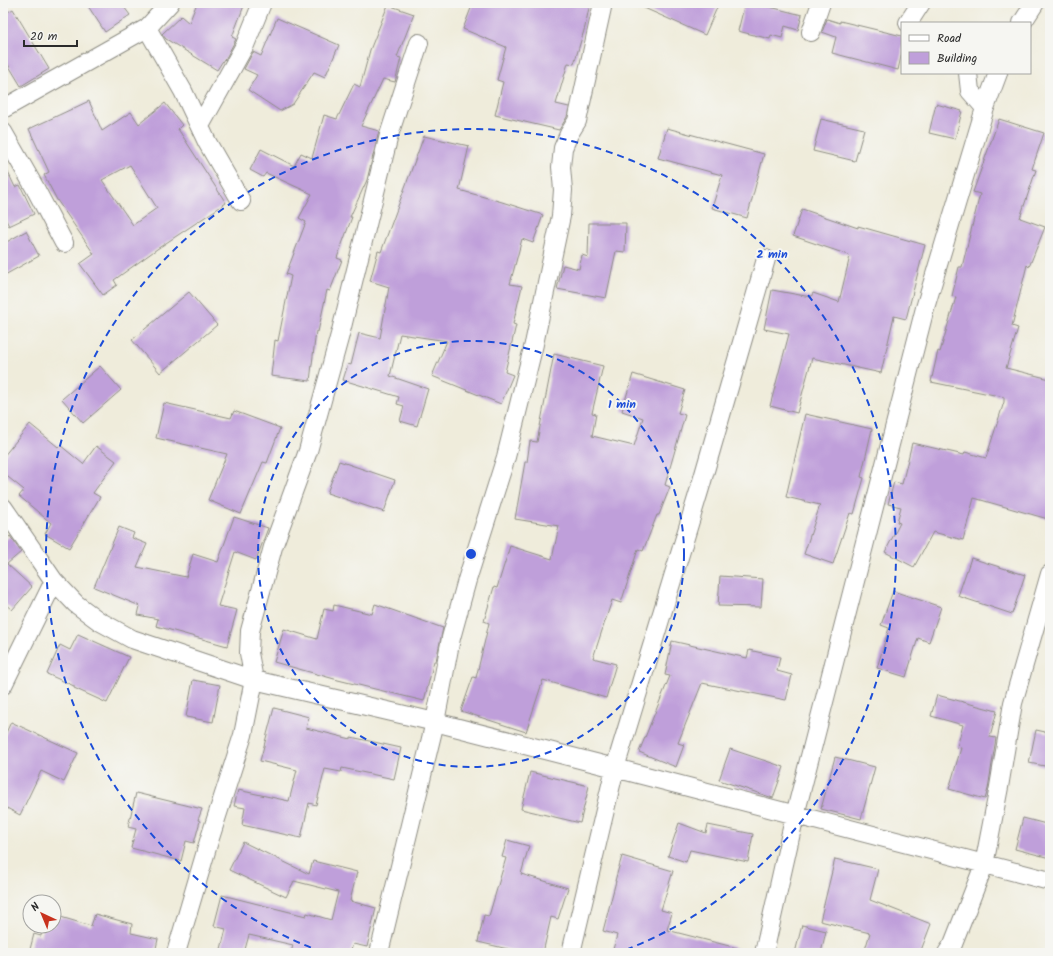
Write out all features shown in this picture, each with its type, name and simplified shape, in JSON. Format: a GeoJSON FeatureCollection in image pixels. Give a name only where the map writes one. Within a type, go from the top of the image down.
{"type":"FeatureCollection","features":[{"type":"Feature","properties":{"kind":"street"},"geometry":{"type":"LineString","coordinates":[[3,109],[147,28],[170,3]]}},
{"type":"Feature","properties":{"kind":"street"},"geometry":{"type":"LineString","coordinates":[[200,126],[246,44],[262,3]]}},
{"type":"Feature","properties":{"kind":"street"},"geometry":{"type":"LineString","coordinates":[[379,953],[435,722],[451,638],[469,573],[506,457],[534,344],[561,216],[563,190],[561,167],[563,148],[577,121],[603,3]]}},
{"type":"Feature","properties":{"kind":"street"},"geometry":{"type":"LineString","coordinates":[[811,32],[821,3]]}},
{"type":"Feature","properties":{"kind":"street"},"geometry":{"type":"LineString","coordinates":[[909,22],[921,3]]}},
{"type":"Feature","properties":{"kind":"street"},"geometry":{"type":"LineString","coordinates":[[1023,22],[1035,3]]}},
{"type":"Feature","properties":{"kind":"street"},"geometry":{"type":"LineString","coordinates":[[147,28],[183,91],[207,142],[241,200]]}},
{"type":"Feature","properties":{"kind":"street"},"geometry":{"type":"LineString","coordinates":[[176,953],[208,841],[243,735],[254,680],[249,654],[250,632],[274,547],[308,451],[341,332],[389,135],[419,43]]}},
{"type":"Feature","properties":{"kind":"street"},"geometry":{"type":"LineString","coordinates":[[968,74],[970,91],[985,108]]}},
{"type":"Feature","properties":{"kind":"street"},"geometry":{"type":"LineString","coordinates":[[764,953],[795,815],[925,308],[985,108],[998,74]]}},
{"type":"Feature","properties":{"kind":"street"},"geometry":{"type":"LineString","coordinates":[[3,132],[64,243]]}},
{"type":"Feature","properties":{"kind":"street"},"geometry":{"type":"LineString","coordinates":[[571,953],[615,768],[700,488],[766,259]]}},
{"type":"Feature","properties":{"kind":"street"},"geometry":{"type":"LineString","coordinates":[[3,507],[54,580],[76,604],[99,621],[132,640],[254,680],[435,722],[1050,882]]}},
{"type":"Feature","properties":{"kind":"street"},"geometry":{"type":"LineString","coordinates":[[947,953],[953,944],[984,865],[1013,703],[1050,574]]}},
{"type":"Feature","properties":{"kind":"street"},"geometry":{"type":"LineString","coordinates":[[3,686],[54,580]]}},
{"type":"Feature","properties":{"kind":"building"},"geometry":{"type":"Polygon","coordinates":[[[86,3],[121,3],[130,15],[105,32],[86,3]]]}},
{"type":"Feature","properties":{"kind":"building"},"geometry":{"type":"Polygon","coordinates":[[[197,3],[245,3],[232,37],[236,39],[225,60],[224,59],[217,70],[166,39],[162,34],[181,16],[189,23],[197,3]]]}},
{"type":"Feature","properties":{"kind":"building"},"geometry":{"type":"Polygon","coordinates":[[[473,3],[590,3],[585,27],[574,64],[568,63],[556,104],[569,107],[567,117],[559,130],[495,115],[503,82],[497,80],[506,47],[463,29],[473,3]]]}},
{"type":"Feature","properties":{"kind":"building"},"geometry":{"type":"Polygon","coordinates":[[[633,3],[719,3],[705,35],[633,3]]]}},
{"type":"Feature","properties":{"kind":"building"},"geometry":{"type":"Polygon","coordinates":[[[745,3],[754,3],[802,15],[798,30],[785,26],[782,38],[771,35],[770,39],[738,31],[745,3]]]}},
{"type":"Feature","properties":{"kind":"building"},"geometry":{"type":"Polygon","coordinates":[[[388,5],[414,14],[397,57],[401,58],[395,82],[383,79],[361,126],[379,131],[367,180],[350,217],[352,217],[337,258],[342,260],[330,291],[327,290],[318,332],[316,331],[310,381],[271,376],[275,340],[278,341],[291,276],[286,274],[306,222],[299,218],[312,194],[266,173],[263,177],[250,170],[261,149],[294,166],[301,153],[312,158],[324,115],[337,119],[354,84],[360,87],[370,50],[388,5]]]}},
{"type":"Feature","properties":{"kind":"building"},"geometry":{"type":"Polygon","coordinates":[[[13,9],[49,69],[21,86],[3,56],[3,15],[13,9]]]}},
{"type":"Feature","properties":{"kind":"building"},"geometry":{"type":"Polygon","coordinates":[[[277,18],[339,45],[325,77],[314,72],[293,104],[280,111],[248,90],[257,75],[244,69],[253,52],[261,56],[277,18]]]}},
{"type":"Feature","properties":{"kind":"building"},"geometry":{"type":"Polygon","coordinates":[[[827,19],[901,36],[901,56],[898,70],[832,53],[836,37],[822,32],[827,19]]]}},
{"type":"Feature","properties":{"kind":"building"},"geometry":{"type":"Polygon","coordinates":[[[89,101],[102,131],[131,112],[139,124],[165,103],[182,125],[178,129],[226,203],[114,280],[117,285],[103,295],[80,264],[94,254],[57,200],[44,175],[49,172],[29,129],[89,101]],[[130,165],[102,180],[133,225],[157,208],[130,165]]]}},
{"type":"Feature","properties":{"kind":"building"},"geometry":{"type":"Polygon","coordinates":[[[936,104],[962,111],[955,139],[929,133],[936,104]]]}},
{"type":"Feature","properties":{"kind":"building"},"geometry":{"type":"Polygon","coordinates":[[[821,119],[864,129],[855,161],[813,151],[821,119]]]}},
{"type":"Feature","properties":{"kind":"building"},"geometry":{"type":"Polygon","coordinates":[[[999,119],[1044,133],[1032,169],[1036,170],[1020,218],[1045,227],[1029,267],[1027,265],[1012,326],[1018,328],[1006,368],[1050,379],[1050,511],[1048,519],[974,498],[963,540],[933,532],[914,567],[885,552],[900,523],[897,522],[901,507],[888,504],[894,482],[902,484],[912,443],[964,455],[965,452],[986,458],[1004,402],[1004,397],[931,382],[938,351],[940,352],[956,297],[952,296],[959,267],[962,267],[980,194],[973,192],[999,119]]]}},
{"type":"Feature","properties":{"kind":"building"},"geometry":{"type":"Polygon","coordinates":[[[667,128],[764,154],[747,218],[712,208],[722,175],[658,158],[667,128]]]}},
{"type":"Feature","properties":{"kind":"building"},"geometry":{"type":"Polygon","coordinates":[[[424,136],[469,146],[459,190],[543,215],[533,243],[522,239],[510,284],[522,286],[513,324],[516,325],[505,372],[513,375],[501,404],[432,376],[447,341],[400,334],[390,376],[428,389],[417,426],[400,421],[404,406],[397,404],[399,397],[343,380],[348,364],[351,365],[359,333],[380,338],[389,287],[370,281],[378,251],[381,252],[424,136]]]}},
{"type":"Feature","properties":{"kind":"building"},"geometry":{"type":"Polygon","coordinates":[[[3,162],[15,187],[20,185],[34,214],[9,226],[3,214],[3,162]]]}},
{"type":"Feature","properties":{"kind":"building"},"geometry":{"type":"Polygon","coordinates":[[[802,209],[858,228],[858,226],[925,245],[906,319],[894,316],[881,373],[812,358],[797,413],[770,406],[789,334],[764,329],[772,290],[811,297],[813,293],[839,302],[850,256],[793,236],[802,209]]]}},
{"type":"Feature","properties":{"kind":"building"},"geometry":{"type":"Polygon","coordinates":[[[589,223],[626,223],[625,252],[616,251],[606,298],[557,289],[563,265],[579,269],[582,255],[588,257],[589,223]]]}},
{"type":"Feature","properties":{"kind":"building"},"geometry":{"type":"Polygon","coordinates":[[[26,231],[39,256],[3,276],[3,244],[26,231]]]}},
{"type":"Feature","properties":{"kind":"building"},"geometry":{"type":"Polygon","coordinates":[[[189,292],[217,325],[160,373],[132,340],[189,292]]]}},
{"type":"Feature","properties":{"kind":"building"},"geometry":{"type":"Polygon","coordinates":[[[554,354],[603,366],[592,413],[596,414],[592,436],[634,446],[643,418],[622,411],[633,374],[685,390],[678,413],[685,415],[665,485],[670,487],[643,551],[638,549],[621,603],[612,600],[593,658],[616,664],[606,698],[543,680],[526,732],[461,711],[473,677],[476,678],[489,623],[484,621],[494,587],[497,588],[510,546],[552,559],[559,526],[515,519],[530,441],[537,442],[554,354]]]}},
{"type":"Feature","properties":{"kind":"building"},"geometry":{"type":"Polygon","coordinates":[[[100,366],[121,390],[83,423],[62,399],[100,366]]]}},
{"type":"Feature","properties":{"kind":"building"},"geometry":{"type":"Polygon","coordinates":[[[164,403],[231,418],[234,411],[280,428],[267,463],[263,462],[241,514],[208,500],[227,454],[156,438],[164,403]]]}},
{"type":"Feature","properties":{"kind":"building"},"geometry":{"type":"Polygon","coordinates":[[[805,414],[872,429],[861,477],[864,478],[854,514],[850,513],[833,564],[804,554],[820,505],[786,497],[805,414]]]}},
{"type":"Feature","properties":{"kind":"building"},"geometry":{"type":"Polygon","coordinates":[[[30,424],[58,447],[60,445],[83,464],[96,446],[116,461],[93,493],[100,497],[69,548],[45,534],[51,523],[19,496],[24,490],[3,473],[3,457],[30,424]]]}},
{"type":"Feature","properties":{"kind":"building"},"geometry":{"type":"Polygon","coordinates":[[[339,461],[395,480],[384,512],[327,493],[339,461]]]}},
{"type":"Feature","properties":{"kind":"building"},"geometry":{"type":"Polygon","coordinates":[[[234,517],[268,528],[256,560],[235,552],[218,606],[237,610],[227,646],[156,626],[158,619],[138,615],[140,606],[94,587],[119,527],[134,533],[132,538],[147,544],[137,567],[186,577],[193,554],[218,562],[234,517]]]}},
{"type":"Feature","properties":{"kind":"building"},"geometry":{"type":"Polygon","coordinates":[[[10,536],[21,552],[7,564],[32,587],[12,610],[3,602],[3,542],[10,536]]]}},
{"type":"Feature","properties":{"kind":"building"},"geometry":{"type":"Polygon","coordinates":[[[971,558],[1025,575],[1012,614],[958,596],[971,558]]]}},
{"type":"Feature","properties":{"kind":"building"},"geometry":{"type":"Polygon","coordinates":[[[720,576],[763,579],[761,607],[718,606],[720,576]]]}},
{"type":"Feature","properties":{"kind":"building"},"geometry":{"type":"Polygon","coordinates":[[[893,591],[941,607],[929,642],[918,638],[906,677],[877,668],[889,628],[881,625],[893,591]]]}},
{"type":"Feature","properties":{"kind":"building"},"geometry":{"type":"Polygon","coordinates":[[[375,604],[443,628],[436,661],[434,661],[424,701],[338,680],[274,662],[284,629],[317,639],[324,609],[333,611],[334,605],[372,614],[375,604]]]}},
{"type":"Feature","properties":{"kind":"building"},"geometry":{"type":"Polygon","coordinates":[[[78,634],[129,657],[107,703],[47,674],[60,645],[70,650],[78,634]]]}},
{"type":"Feature","properties":{"kind":"building"},"geometry":{"type":"Polygon","coordinates":[[[672,641],[747,658],[749,650],[780,657],[777,671],[792,675],[786,700],[702,683],[678,743],[684,745],[676,767],[639,752],[670,676],[665,675],[672,641]]]}},
{"type":"Feature","properties":{"kind":"building"},"geometry":{"type":"Polygon","coordinates":[[[193,680],[220,685],[213,722],[186,717],[193,680]]]}},
{"type":"Feature","properties":{"kind":"building"},"geometry":{"type":"Polygon","coordinates":[[[937,695],[997,711],[990,737],[996,738],[985,799],[949,789],[961,748],[957,747],[963,725],[931,716],[937,695]]]}},
{"type":"Feature","properties":{"kind":"building"},"geometry":{"type":"Polygon","coordinates":[[[274,708],[309,717],[306,728],[351,739],[351,737],[401,748],[394,779],[342,768],[341,772],[325,769],[316,805],[309,803],[301,838],[242,825],[245,808],[234,806],[238,790],[289,801],[297,770],[260,761],[274,708]]]}},
{"type":"Feature","properties":{"kind":"building"},"geometry":{"type":"Polygon","coordinates":[[[11,722],[78,753],[64,782],[41,771],[20,815],[3,806],[3,739],[11,722]]]}},
{"type":"Feature","properties":{"kind":"building"},"geometry":{"type":"Polygon","coordinates":[[[1036,730],[1050,733],[1050,767],[1029,763],[1036,730]]]}},
{"type":"Feature","properties":{"kind":"building"},"geometry":{"type":"Polygon","coordinates":[[[730,749],[784,767],[773,798],[719,780],[730,749]]]}},
{"type":"Feature","properties":{"kind":"building"},"geometry":{"type":"Polygon","coordinates":[[[835,757],[875,767],[861,819],[821,809],[835,757]]]}},
{"type":"Feature","properties":{"kind":"building"},"geometry":{"type":"Polygon","coordinates":[[[530,772],[589,786],[580,823],[521,809],[530,772]]]}},
{"type":"Feature","properties":{"kind":"building"},"geometry":{"type":"Polygon","coordinates":[[[136,793],[202,809],[198,820],[200,821],[194,843],[186,841],[181,861],[131,848],[136,829],[128,827],[136,793]]]}},
{"type":"Feature","properties":{"kind":"building"},"geometry":{"type":"Polygon","coordinates":[[[1023,818],[1050,825],[1050,858],[1015,849],[1023,818]]]}},
{"type":"Feature","properties":{"kind":"building"},"geometry":{"type":"Polygon","coordinates":[[[679,823],[706,833],[708,825],[753,834],[748,862],[690,850],[686,862],[668,856],[679,823]]]}},
{"type":"Feature","properties":{"kind":"building"},"geometry":{"type":"Polygon","coordinates":[[[507,840],[529,846],[521,874],[568,888],[558,919],[551,917],[543,953],[525,953],[478,942],[484,915],[489,916],[506,858],[502,857],[507,840]]]}},
{"type":"Feature","properties":{"kind":"building"},"geometry":{"type":"Polygon","coordinates":[[[243,842],[309,874],[313,861],[357,872],[350,901],[376,908],[367,947],[353,944],[350,953],[291,953],[293,945],[249,935],[244,953],[220,953],[226,929],[214,926],[222,895],[306,916],[307,913],[331,920],[338,892],[294,881],[286,897],[229,870],[243,842]]]}},
{"type":"Feature","properties":{"kind":"building"},"geometry":{"type":"Polygon","coordinates":[[[622,856],[673,871],[661,910],[672,913],[667,930],[737,948],[736,953],[612,953],[617,935],[603,931],[622,856]]]}},
{"type":"Feature","properties":{"kind":"building"},"geometry":{"type":"Polygon","coordinates":[[[835,859],[878,869],[870,900],[931,924],[920,953],[864,953],[870,933],[820,921],[835,859]]]}},
{"type":"Feature","properties":{"kind":"building"},"geometry":{"type":"Polygon","coordinates":[[[95,914],[132,924],[131,933],[158,939],[155,953],[29,953],[34,934],[41,936],[41,934],[62,934],[62,917],[91,926],[95,914]]]}},
{"type":"Feature","properties":{"kind":"building"},"geometry":{"type":"Polygon","coordinates":[[[802,925],[826,931],[821,953],[795,953],[802,925]]]}}]}
